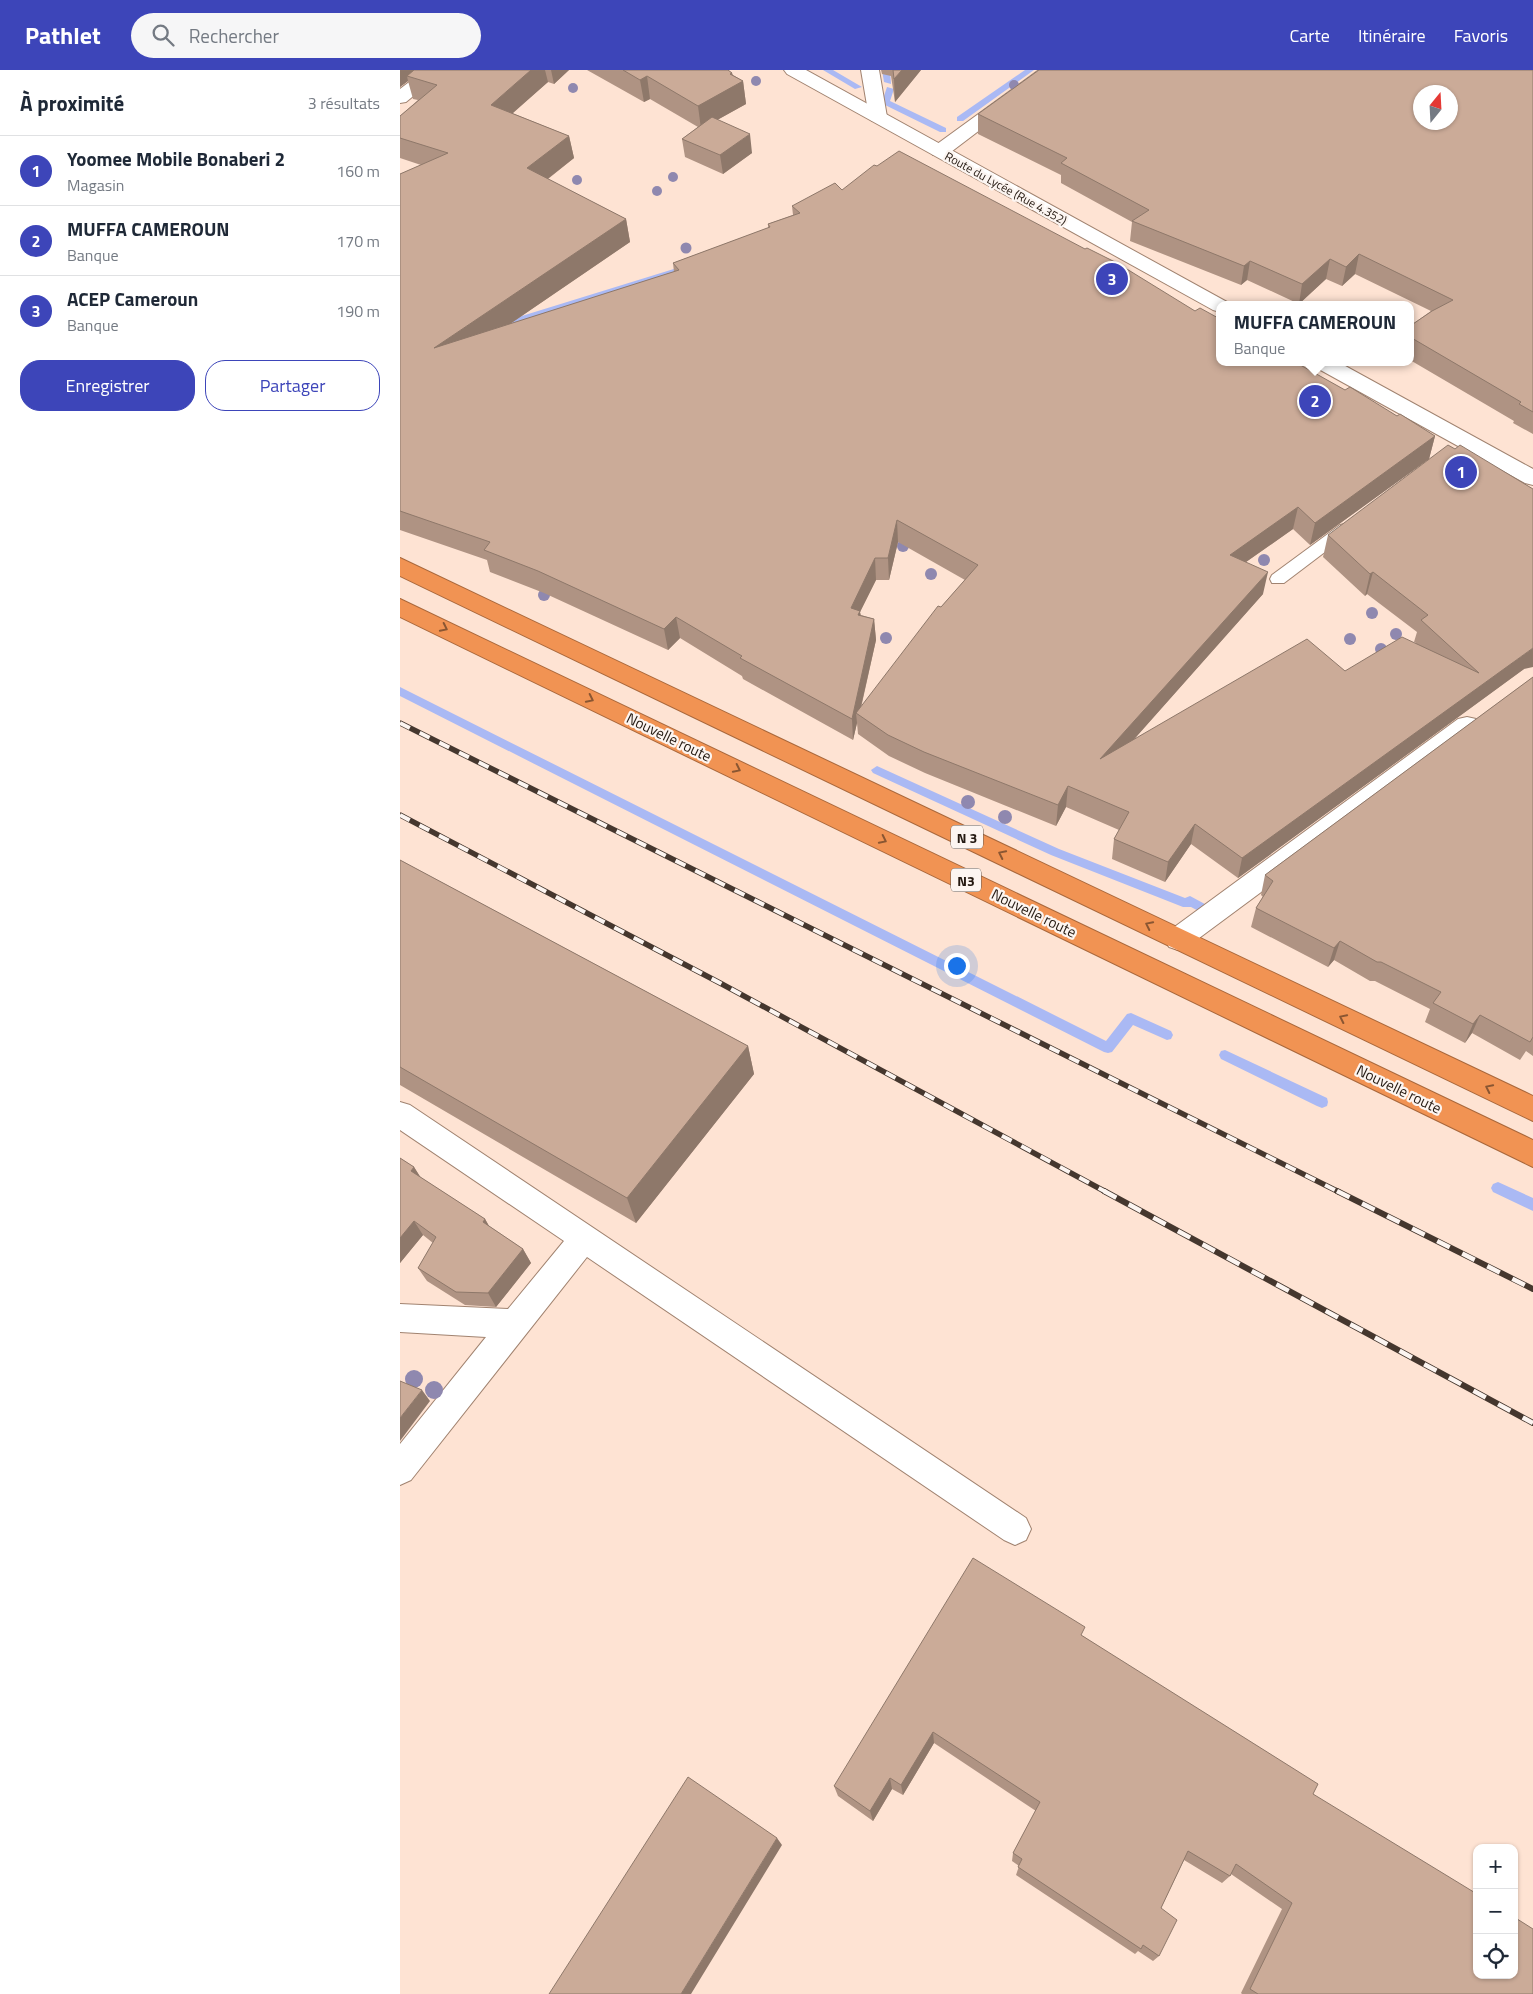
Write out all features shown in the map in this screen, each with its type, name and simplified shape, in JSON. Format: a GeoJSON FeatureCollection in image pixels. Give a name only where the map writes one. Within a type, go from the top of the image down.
{"type":"FeatureCollection","features":[{"type":"Feature","properties":{"kind":"highway","name":"N 3"},"geometry":{"type":"LineString","coordinates":[[400,566],[1178,939],[1530,1103]]}},
{"type":"Feature","properties":{"kind":"highway","name":"Nouvelle route"},"geometry":{"type":"LineString","coordinates":[[400,607],[1533,1154]]}},
{"type":"Feature","properties":{"kind":"street"},"geometry":{"type":"LineString","coordinates":[[400,98],[436,70]]}},
{"type":"Feature","properties":{"kind":"street","name":"Route du Lycée (Rue 4.352)"},"geometry":{"type":"LineString","coordinates":[[792,70],[1216,304]]}},
{"type":"Feature","properties":{"kind":"street"},"geometry":{"type":"LineString","coordinates":[[870,70],[878,117]]}},
{"type":"Feature","properties":{"kind":"street"},"geometry":{"type":"LineString","coordinates":[[940,151],[1050,70]]}},
{"type":"Feature","properties":{"kind":"street"},"geometry":{"type":"LineString","coordinates":[[1328,366],[1458,447],[1533,478]]}},
{"type":"Feature","properties":{"kind":"street"},"geometry":{"type":"LineString","coordinates":[[1178,939],[1486,712]]}},
{"type":"Feature","properties":{"kind":"street"},"geometry":{"type":"LineString","coordinates":[[400,1114],[1015,1529]]}},
{"type":"Feature","properties":{"kind":"street"},"geometry":{"type":"LineString","coordinates":[[400,1469],[584,1238]]}},
{"type":"Feature","properties":{"kind":"street"},"geometry":{"type":"LineString","coordinates":[[400,1318],[516,1324]]}},
{"type":"Feature","properties":{"kind":"lane"},"geometry":{"type":"LineString","coordinates":[[1278,579],[1357,521]]}},
{"type":"Feature","properties":{"kind":"building"},"geometry":{"type":"Polygon","coordinates":[[[414,70],[531,70],[491,105],[569,136],[527,168],[626,219],[434,348],[679,270],[673,263],[770,227],[768,224],[800,213],[792,206],[835,183],[842,190],[874,165],[877,166],[899,151],[1085,249],[1087,248],[1117,263],[1195,311],[1200,308],[1216,317],[1216,366],[1302,366],[1345,390],[1350,387],[1397,416],[1400,414],[1435,436],[1315,523],[1298,507],[1230,555],[1268,572],[1100,759],[1307,639],[1345,671],[1402,637],[1479,673],[1421,620],[1428,615],[1373,572],[1370,574],[1328,535],[1448,445],[1455,449],[1460,445],[1533,489],[1533,648],[1242,858],[1195,824],[1168,862],[1114,839],[1129,812],[1068,786],[1058,805],[924,752],[888,735],[856,713],[938,606],[941,607],[978,565],[897,520],[888,558],[875,558],[851,608],[860,611],[858,615],[874,619],[852,719],[740,658],[742,656],[676,617],[664,629],[538,571],[484,550],[490,542],[400,511],[400,174],[448,153],[400,138],[400,116],[437,85],[407,76],[414,70]]]}},
{"type":"Feature","properties":{"kind":"building"},"geometry":{"type":"Polygon","coordinates":[[[623,70],[728,70],[732,73],[730,74],[743,81],[698,106],[647,76],[640,80],[623,70]]]}},
{"type":"Feature","properties":{"kind":"building"},"geometry":{"type":"Polygon","coordinates":[[[893,70],[902,70],[894,79],[893,70]]]}},
{"type":"Feature","properties":{"kind":"building"},"geometry":{"type":"Polygon","coordinates":[[[1039,70],[1533,70],[1533,412],[1519,404],[1521,402],[1414,339],[1414,323],[1453,300],[1359,254],[1346,267],[1330,259],[1302,284],[1250,261],[1244,266],[1132,221],[1149,210],[1061,163],[1067,158],[978,114],[1039,70]]]}},
{"type":"Feature","properties":{"kind":"building"},"geometry":{"type":"Polygon","coordinates":[[[712,117],[750,134],[720,155],[682,139],[712,117]]]}},
{"type":"Feature","properties":{"kind":"building"},"geometry":{"type":"Polygon","coordinates":[[[1533,677],[1533,1037],[1530,1042],[1480,1015],[1473,1024],[1433,1003],[1441,992],[1381,962],[1377,962],[1340,941],[1334,948],[1256,908],[1273,881],[1265,875],[1533,677]]]}},
{"type":"Feature","properties":{"kind":"building"},"geometry":{"type":"Polygon","coordinates":[[[400,860],[748,1046],[627,1198],[400,1067],[400,860]]]}},
{"type":"Feature","properties":{"kind":"building"},"geometry":{"type":"Polygon","coordinates":[[[400,1158],[414,1167],[411,1171],[485,1219],[483,1222],[523,1249],[488,1293],[456,1292],[418,1268],[436,1237],[414,1221],[400,1238],[400,1158]]]}},
{"type":"Feature","properties":{"kind":"building"},"geometry":{"type":"Polygon","coordinates":[[[400,1381],[422,1390],[400,1418],[400,1381]]]}},
{"type":"Feature","properties":{"kind":"building"},"geometry":{"type":"Polygon","coordinates":[[[973,1558],[1085,1627],[1081,1635],[1318,1784],[1313,1794],[1473,1892],[1473,1979],[1518,1979],[1518,1920],[1533,1929],[1533,1994],[1258,1994],[1250,1989],[1292,1903],[1236,1864],[1230,1876],[1188,1851],[1161,1908],[1177,1920],[1159,1956],[1143,1945],[1141,1949],[1018,1867],[1022,1859],[1013,1853],[1040,1802],[933,1732],[901,1785],[890,1778],[870,1811],[834,1786],[973,1558]]]}},
{"type":"Feature","properties":{"kind":"building"},"geometry":{"type":"Polygon","coordinates":[[[688,1777],[777,1838],[681,1994],[549,1994],[688,1777]]]}},
{"type":"Feature","properties":{"kind":"waterway"},"geometry":{"type":"LineString","coordinates":[[827,70],[858,87]]}},
{"type":"Feature","properties":{"kind":"waterway"},"geometry":{"type":"LineString","coordinates":[[886,70],[888,82]]}},
{"type":"Feature","properties":{"kind":"waterway"},"geometry":{"type":"LineString","coordinates":[[960,119],[1030,70]]}},
{"type":"Feature","properties":{"kind":"waterway"},"geometry":{"type":"LineString","coordinates":[[890,89],[886,102],[943,130]]}},
{"type":"Feature","properties":{"kind":"waterway"},"geometry":{"type":"LineString","coordinates":[[499,326],[690,267]]}},
{"type":"Feature","properties":{"kind":"waterway"},"geometry":{"type":"LineString","coordinates":[[400,691],[1108,1048],[1131,1018],[1167,1035]]}},
{"type":"Feature","properties":{"kind":"waterway"},"geometry":{"type":"LineString","coordinates":[[877,770],[1055,852],[1187,904],[1190,901],[1212,913]]}},
{"type":"Feature","properties":{"kind":"waterway"},"geometry":{"type":"LineString","coordinates":[[1225,1055],[1322,1102]]}},
{"type":"Feature","properties":{"kind":"waterway"},"geometry":{"type":"LineString","coordinates":[[1498,1188],[1533,1205]]}},
{"type":"Feature","properties":{"kind":"railway"},"geometry":{"type":"LineString","coordinates":[[400,723],[1339,1192]]}},
{"type":"Feature","properties":{"kind":"railway"},"geometry":{"type":"LineString","coordinates":[[400,815],[720,983],[1106,1192]]}},
{"type":"Feature","properties":{"kind":"railway"},"geometry":{"type":"LineString","coordinates":[[1104,1191],[1533,1423]]}},
{"type":"Feature","properties":{"kind":"railway"},"geometry":{"type":"LineString","coordinates":[[1339,1192],[1533,1289]]}},
{"type":"Feature","properties":{"kind":"place","name":"ACEP Cameroun"},"geometry":{"type":"Point","coordinates":[1112,279]}},
{"type":"Feature","properties":{"kind":"place","name":"MUFFA CAMEROUN"},"geometry":{"type":"Point","coordinates":[1315,401]}},
{"type":"Feature","properties":{"kind":"place","name":"Yoomee Mobile Bonaberi 2"},"geometry":{"type":"Point","coordinates":[1461,472]}}]}
